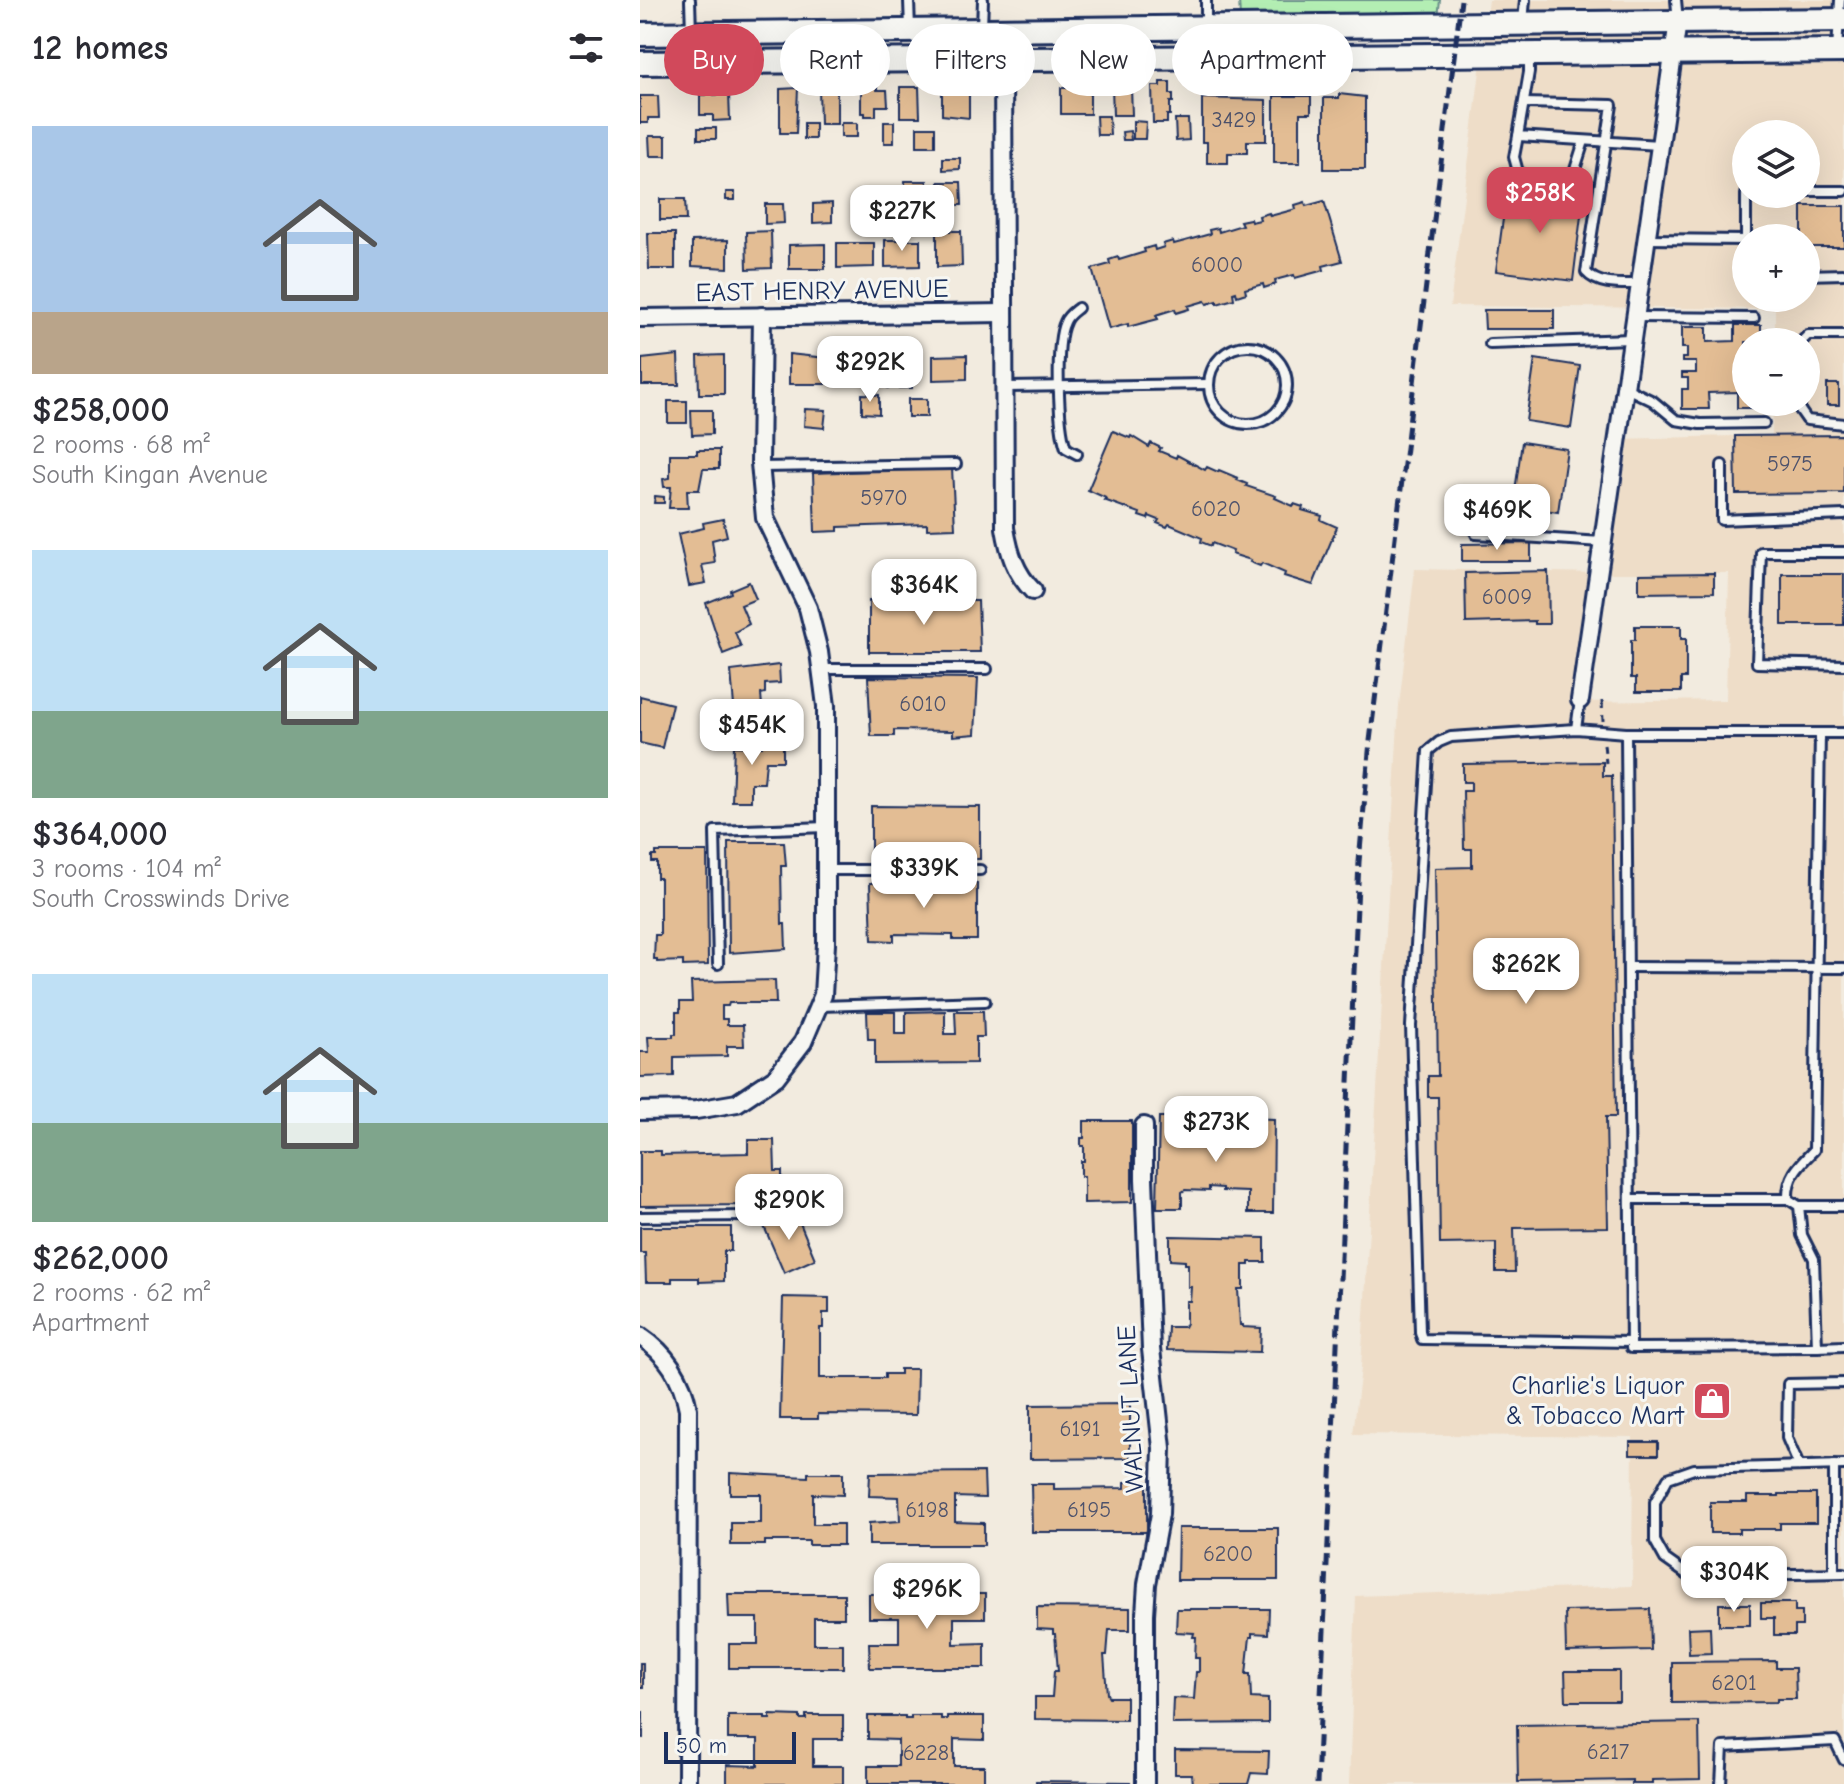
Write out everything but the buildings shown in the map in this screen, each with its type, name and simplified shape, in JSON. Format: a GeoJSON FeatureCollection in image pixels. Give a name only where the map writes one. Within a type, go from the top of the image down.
{"type":"FeatureCollection","features":[{"type":"Feature","properties":{"kind":"street"},"geometry":{"type":"LineString","coordinates":[[1248,24],[1524,11],[1840,13]]}},
{"type":"Feature","properties":{"kind":"street"},"geometry":{"type":"LineString","coordinates":[[1580,700],[1674,52],[1677,11]]}},
{"type":"Feature","properties":{"kind":"street"},"geometry":{"type":"LineString","coordinates":[[1035,28],[1172,26]]}},
{"type":"Feature","properties":{"kind":"street"},"geometry":{"type":"LineString","coordinates":[[764,32],[906,31]]}},
{"type":"Feature","properties":{"kind":"street"},"geometry":{"type":"LineString","coordinates":[[640,34],[664,34]]}},
{"type":"Feature","properties":{"kind":"street"},"geometry":{"type":"LineString","coordinates":[[1035,59],[1841,51]]}},
{"type":"Feature","properties":{"kind":"street"},"geometry":{"type":"LineString","coordinates":[[640,63],[906,60]]}},
{"type":"Feature","properties":{"kind":"street"},"geometry":{"type":"LineString","coordinates":[[1003,96],[1007,540],[1008,551],[1023,581],[1033,591]]}},
{"type":"Feature","properties":{"kind":"street","name":"EAST HENRY AVENUE"},"geometry":{"type":"LineString","coordinates":[[640,318],[1004,313]]}},
{"type":"Feature","properties":{"kind":"street"},"geometry":{"type":"LineString","coordinates":[[640,1111],[696,1110],[737,1103],[776,1077],[803,1042],[823,995],[826,944],[826,706],[808,608],[765,518],[761,467],[762,316]]}},
{"type":"Feature","properties":{"kind":"street","name":"WALNUT LANE"},"geometry":{"type":"LineString","coordinates":[[1144,1126],[1151,1349],[1162,1439],[1160,1514],[1146,1605],[1145,1784]]}},
{"type":"Feature","properties":{"kind":"street"},"geometry":{"type":"LineString","coordinates":[[640,1336],[656,1347],[674,1368],[684,1388],[688,1409],[687,1784]]}},
{"type":"Feature","properties":{"kind":"lane"},"geometry":{"type":"LineString","coordinates":[[690,0],[691,24]]}},
{"type":"Feature","properties":{"kind":"lane"},"geometry":{"type":"LineString","coordinates":[[909,0],[910,24]]}},
{"type":"Feature","properties":{"kind":"lane"},"geometry":{"type":"LineString","coordinates":[[982,24],[983,0]]}},
{"type":"Feature","properties":{"kind":"lane"},"geometry":{"type":"LineString","coordinates":[[1206,0],[1206,24]]}},
{"type":"Feature","properties":{"kind":"lane"},"geometry":{"type":"LineString","coordinates":[[1840,13],[1841,51]]}},
{"type":"Feature","properties":{"kind":"lane"},"geometry":{"type":"LineString","coordinates":[[1529,53],[1514,157],[1518,172],[1557,181],[1572,179],[1584,141]]}},
{"type":"Feature","properties":{"kind":"lane"},"geometry":{"type":"LineString","coordinates":[[1524,103],[1612,105],[1586,272],[1599,281],[1640,285]]}},
{"type":"Feature","properties":{"kind":"lane"},"geometry":{"type":"LineString","coordinates":[[1518,136],[1660,145]]}},
{"type":"Feature","properties":{"kind":"lane"},"geometry":{"type":"LineString","coordinates":[[1820,191],[1844,191]]}},
{"type":"Feature","properties":{"kind":"lane"},"geometry":{"type":"LineString","coordinates":[[1647,239],[1732,240]]}},
{"type":"Feature","properties":{"kind":"lane"},"geometry":{"type":"LineString","coordinates":[[1820,275],[1844,274]]}},
{"type":"Feature","properties":{"kind":"lane"},"geometry":{"type":"LineString","coordinates":[[1077,454],[1066,448],[1060,432],[1060,337],[1066,319],[1078,308]]}},
{"type":"Feature","properties":{"kind":"lane"},"geometry":{"type":"LineString","coordinates":[[1635,317],[1754,318]]}},
{"type":"Feature","properties":{"kind":"lane"},"geometry":{"type":"LineString","coordinates":[[1820,335],[1844,335]]}},
{"type":"Feature","properties":{"kind":"lane"},"geometry":{"type":"LineString","coordinates":[[1490,344],[1632,339]]}},
{"type":"Feature","properties":{"kind":"lane"},"geometry":{"type":"LineString","coordinates":[[1249,345],[1272,353],[1281,362],[1288,387],[1285,400],[1267,420],[1240,424],[1227,419],[1217,410],[1208,384],[1216,361],[1225,352],[1249,345]]}},
{"type":"Feature","properties":{"kind":"lane"},"geometry":{"type":"LineString","coordinates":[[1004,387],[1208,384]]}},
{"type":"Feature","properties":{"kind":"lane"},"geometry":{"type":"LineString","coordinates":[[1625,388],[1653,401],[1676,420],[1700,424],[1764,423]]}},
{"type":"Feature","properties":{"kind":"lane"},"geometry":{"type":"LineString","coordinates":[[1804,416],[1807,420],[1844,424]]}},
{"type":"Feature","properties":{"kind":"lane"},"geometry":{"type":"LineString","coordinates":[[761,467],[956,464]]}},
{"type":"Feature","properties":{"kind":"lane"},"geometry":{"type":"LineString","coordinates":[[1722,465],[1722,520],[1844,515]]}},
{"type":"Feature","properties":{"kind":"lane"},"geometry":{"type":"LineString","coordinates":[[1476,534],[1603,542]]}},
{"type":"Feature","properties":{"kind":"lane"},"geometry":{"type":"LineString","coordinates":[[1844,552],[1761,552],[1757,663],[1844,665]]}},
{"type":"Feature","properties":{"kind":"lane"},"geometry":{"type":"LineString","coordinates":[[821,669],[987,669]]}},
{"type":"Feature","properties":{"kind":"lane"},"geometry":{"type":"LineString","coordinates":[[1576,729],[1580,700]]}},
{"type":"Feature","properties":{"kind":"lane"},"geometry":{"type":"LineString","coordinates":[[1631,1342],[1422,1339],[1411,1026],[1428,751],[1451,737],[1576,729],[1626,733],[1844,733]]}},
{"type":"Feature","properties":{"kind":"lane"},"geometry":{"type":"LineString","coordinates":[[1626,733],[1631,1348],[1844,1346]]}},
{"type":"Feature","properties":{"kind":"lane"},"geometry":{"type":"LineString","coordinates":[[1788,1199],[1787,1185],[1796,1167],[1814,1150],[1820,733]]}},
{"type":"Feature","properties":{"kind":"lane"},"geometry":{"type":"LineString","coordinates":[[718,964],[715,831],[826,827]]}},
{"type":"Feature","properties":{"kind":"lane"},"geometry":{"type":"LineString","coordinates":[[826,870],[980,870]]}},
{"type":"Feature","properties":{"kind":"lane"},"geometry":{"type":"LineString","coordinates":[[1628,967],[1844,968]]}},
{"type":"Feature","properties":{"kind":"lane"},"geometry":{"type":"LineString","coordinates":[[820,1006],[985,1001]]}},
{"type":"Feature","properties":{"kind":"lane"},"geometry":{"type":"LineString","coordinates":[[1630,1199],[1788,1199],[1799,1206],[1844,1206]]}},
{"type":"Feature","properties":{"kind":"lane"},"geometry":{"type":"LineString","coordinates":[[1799,1206],[1802,1235],[1814,1259],[1817,1347]]}},
{"type":"Feature","properties":{"kind":"lane"},"geometry":{"type":"LineString","coordinates":[[640,1217],[749,1216]]}},
{"type":"Feature","properties":{"kind":"lane"},"geometry":{"type":"LineString","coordinates":[[1799,1466],[1787,1438],[1788,1384],[1844,1383]]}},
{"type":"Feature","properties":{"kind":"lane"},"geometry":{"type":"LineString","coordinates":[[1834,1465],[1839,1573],[1689,1576],[1665,1559],[1655,1541],[1655,1502],[1668,1478],[1694,1469],[1834,1465],[1844,1465]]}},
{"type":"Feature","properties":{"kind":"lane"},"geometry":{"type":"LineString","coordinates":[[1721,1784],[1723,1747],[1835,1741],[1844,1760]]}},
{"type":"Feature","properties":{"kind":"shaded area"},"geometry":{"type":"Polygon","coordinates":[[[1489,0],[1844,0],[1844,1784],[1349,1784],[1356,1596],[1632,1586],[1633,1437],[1353,1434],[1361,1368],[1399,705],[1415,569],[1598,573],[1618,439],[1772,435],[1773,416],[1820,416],[1820,328],[1775,328],[1775,312],[1820,312],[1820,224],[1732,224],[1732,309],[1450,306],[1489,0]],[[1598,573],[1579,702],[1726,700],[1729,573],[1598,573]]]}},
{"type":"Feature","properties":{"kind":"green space"},"geometry":{"type":"Polygon","coordinates":[[[1239,0],[1440,0],[1438,17],[1240,18],[1239,0]]]}},
{"type":"Feature","properties":{"kind":"railway"},"geometry":{"type":"LineString","coordinates":[[1317,1784],[1359,862],[1370,741],[1461,0]]}},
{"type":"Feature","properties":{"kind":"place","name":"Charlie's Liquor & Tobacco Mart"},"geometry":{"type":"Point","coordinates":[1712,1401]}}]}
